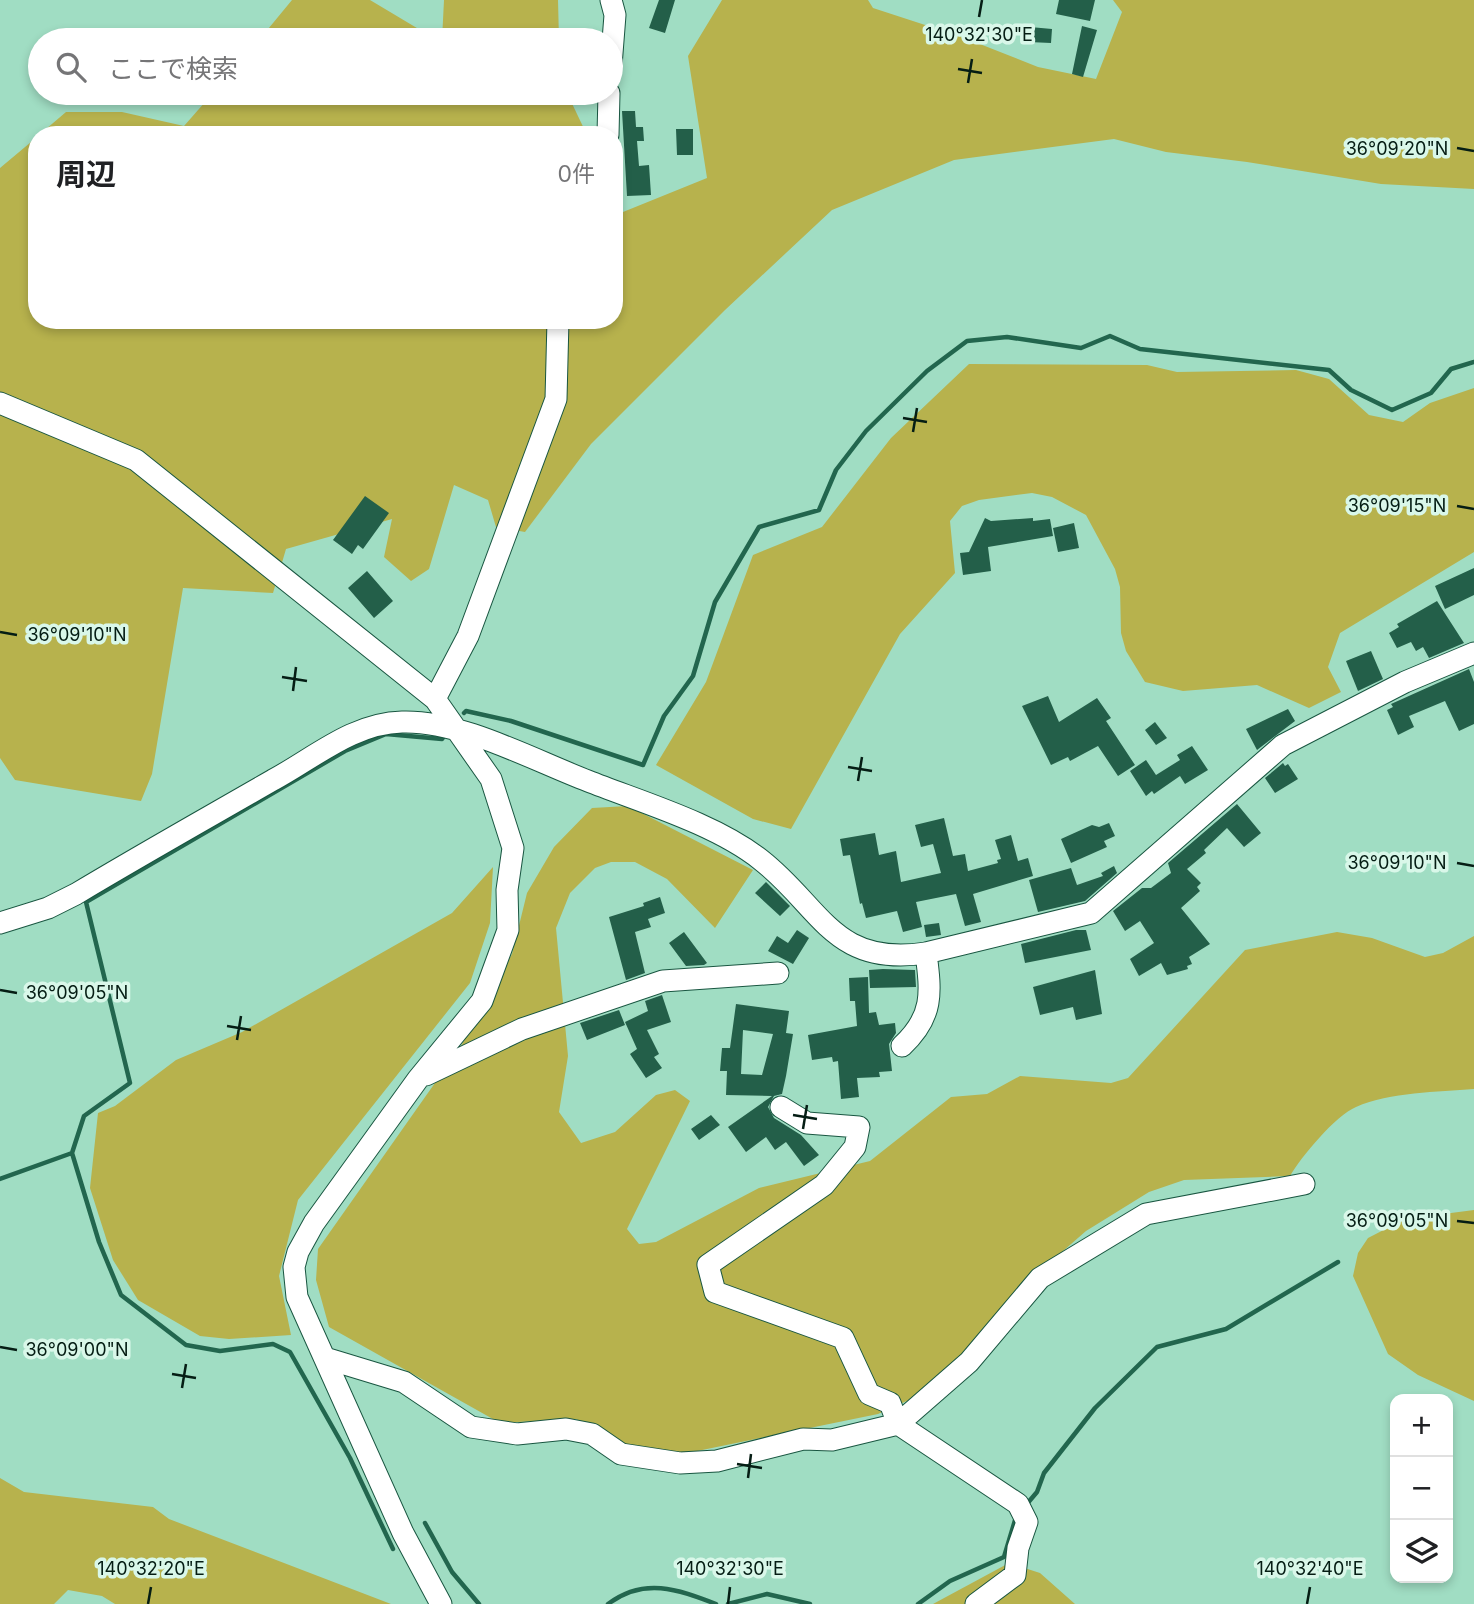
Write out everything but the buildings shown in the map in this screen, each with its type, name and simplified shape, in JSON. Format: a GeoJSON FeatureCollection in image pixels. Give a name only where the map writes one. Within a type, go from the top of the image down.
{"type":"FeatureCollection","features":[{"type":"Feature","properties":{"kind":"street"},"geometry":{"type":"LineString","coordinates":[[611,0],[615,15],[614,28]]}},
{"type":"Feature","properties":{"kind":"street"},"geometry":{"type":"LineString","coordinates":[[608,126],[609,105]]}},
{"type":"Feature","properties":{"kind":"street"},"geometry":{"type":"LineString","coordinates":[[435,699],[467,636],[556,399],[558,329]]}},
{"type":"Feature","properties":{"kind":"street"},"geometry":{"type":"LineString","coordinates":[[0,403],[136,460],[435,699],[460,731],[491,779],[513,848],[507,890],[508,930],[482,1001],[418,1079],[314,1223],[298,1252],[294,1268],[297,1297],[403,1533],[441,1604]]}},
{"type":"Feature","properties":{"kind":"street"},"geometry":{"type":"LineString","coordinates":[[0,923],[48,908],[76,894],[307,762],[344,736],[405,721],[460,731],[702,826],[760,859],[838,938],[869,952],[902,956],[926,953],[1091,913],[1283,745],[1405,682],[1474,653]]}},
{"type":"Feature","properties":{"kind":"street"},"geometry":{"type":"LineString","coordinates":[[902,1046],[914,1035],[925,1016],[931,993],[926,953]]}},
{"type":"Feature","properties":{"kind":"street"},"geometry":{"type":"LineString","coordinates":[[418,1079],[522,1029],[663,981],[778,973]]}},
{"type":"Feature","properties":{"kind":"street"},"geometry":{"type":"LineString","coordinates":[[781,1107],[807,1124],[859,1127],[855,1147],[824,1185],[708,1265],[715,1292],[843,1338],[869,1394],[890,1403],[898,1424],[1018,1504],[1027,1522],[1018,1548],[1016,1575],[976,1604]]}},
{"type":"Feature","properties":{"kind":"street"},"geometry":{"type":"LineString","coordinates":[[325,1358],[404,1382],[471,1427],[517,1434],[566,1429],[592,1434],[621,1454],[680,1463],[717,1461],[803,1439],[832,1440],[898,1424],[969,1362],[1040,1278],[1146,1214],[1304,1184]]}},
{"type":"Feature","properties":{"kind":"shaded area"},"geometry":{"type":"Polygon","coordinates":[[[292,0],[370,0],[417,28],[269,28],[292,0]]]}},
{"type":"Feature","properties":{"kind":"shaded area"},"geometry":{"type":"Polygon","coordinates":[[[444,0],[558,0],[559,28],[443,28],[444,0]]]}},
{"type":"Feature","properties":{"kind":"shaded area"},"geometry":{"type":"Polygon","coordinates":[[[722,0],[868,0],[873,8],[962,37],[1038,67],[1096,79],[1122,12],[1113,0],[1474,0],[1474,189],[1381,184],[1166,152],[1114,139],[954,160],[832,210],[725,310],[591,444],[525,532],[496,527],[488,500],[454,485],[429,569],[411,581],[384,557],[392,519],[286,549],[273,593],[183,588],[152,774],[141,801],[15,780],[0,758],[0,168],[28,145],[28,329],[623,329],[623,212],[707,178],[688,56],[722,0]]]}},
{"type":"Feature","properties":{"kind":"shaded area"},"geometry":{"type":"Polygon","coordinates":[[[202,105],[573,105],[583,126],[184,126],[202,105]]]}},
{"type":"Feature","properties":{"kind":"shaded area"},"geometry":{"type":"Polygon","coordinates":[[[66,112],[122,112],[184,126],[50,126],[66,112]]]}},
{"type":"Feature","properties":{"kind":"shaded area"},"geometry":{"type":"Polygon","coordinates":[[[969,364],[1147,365],[1177,372],[1296,370],[1329,379],[1369,415],[1403,422],[1430,403],[1474,388],[1474,552],[1340,633],[1328,667],[1341,692],[1309,708],[1257,685],[1183,691],[1145,682],[1126,651],[1121,633],[1120,587],[1115,569],[1086,515],[1052,497],[1032,493],[979,500],[962,506],[950,521],[955,573],[900,634],[791,829],[753,819],[656,765],[706,682],[753,555],[822,527],[891,438],[969,364]]]}},
{"type":"Feature","properties":{"kind":"shaded area"},"geometry":{"type":"Polygon","coordinates":[[[628,806],[753,870],[715,928],[667,879],[635,862],[611,862],[595,868],[570,893],[556,928],[568,1056],[559,1112],[581,1143],[615,1132],[656,1095],[675,1090],[690,1101],[627,1229],[639,1244],[656,1242],[759,1188],[870,1161],[951,1097],[987,1094],[1020,1076],[1111,1083],[1128,1078],[1245,950],[1337,932],[1372,938],[1425,957],[1443,953],[1474,936],[1474,1089],[1384,1098],[1356,1107],[1339,1118],[1320,1137],[1290,1176],[1184,1180],[1149,1192],[1086,1231],[1024,1285],[951,1366],[911,1399],[878,1414],[678,1455],[624,1447],[576,1419],[500,1423],[329,1327],[316,1280],[318,1249],[461,1046],[512,954],[527,893],[554,847],[592,808],[628,806]]]}},
{"type":"Feature","properties":{"kind":"shaded area"},"geometry":{"type":"Polygon","coordinates":[[[493,867],[490,923],[470,983],[298,1200],[279,1276],[291,1335],[229,1339],[200,1336],[138,1300],[113,1260],[90,1188],[98,1113],[115,1106],[176,1060],[242,1032],[452,913],[493,867]]]}},
{"type":"Feature","properties":{"kind":"shaded area"},"geometry":{"type":"Polygon","coordinates":[[[1474,1210],[1474,1401],[1418,1375],[1388,1354],[1353,1276],[1358,1253],[1368,1238],[1405,1219],[1474,1210]]]}},
{"type":"Feature","properties":{"kind":"shaded area"},"geometry":{"type":"Polygon","coordinates":[[[0,1478],[24,1492],[153,1507],[169,1519],[391,1604],[115,1604],[102,1596],[68,1590],[54,1604],[0,1604],[0,1478]]]}},
{"type":"Feature","properties":{"kind":"shaded area"},"geometry":{"type":"Polygon","coordinates":[[[1009,1563],[1040,1573],[1075,1604],[933,1604],[1009,1563]]]}},
{"type":"Feature","properties":{"kind":"waterway"},"geometry":{"type":"LineString","coordinates":[[464,713],[466,711],[511,721],[643,765],[664,716],[693,676],[715,602],[759,527],[819,510],[836,470],[866,431],[927,371],[967,341],[1007,337],[1081,348],[1110,336],[1140,349],[1329,370],[1351,390],[1392,410],[1431,393],[1451,369],[1474,362]]}},
{"type":"Feature","properties":{"kind":"waterway"},"geometry":{"type":"LineString","coordinates":[[393,1549],[350,1458],[290,1352],[273,1344],[220,1351],[186,1345],[121,1295],[99,1242],[72,1153],[84,1116],[130,1083],[86,902],[345,751],[386,734],[442,739],[444,736]]}},
{"type":"Feature","properties":{"kind":"waterway"},"geometry":{"type":"LineString","coordinates":[[0,1179],[72,1153]]}},
{"type":"Feature","properties":{"kind":"waterway"},"geometry":{"type":"LineString","coordinates":[[1026,1505],[1037,1492],[1044,1473],[1095,1408],[1157,1347],[1226,1329],[1338,1262]]}},
{"type":"Feature","properties":{"kind":"waterway"},"geometry":{"type":"LineString","coordinates":[[918,1604],[950,1581],[1004,1557],[1016,1517]]}},
{"type":"Feature","properties":{"kind":"waterway"},"geometry":{"type":"LineString","coordinates":[[425,1523],[452,1572],[479,1604]]}},
{"type":"Feature","properties":{"kind":"waterway"},"geometry":{"type":"LineString","coordinates":[[608,1604],[635,1590],[648,1588],[674,1590],[716,1604]]}},
{"type":"Feature","properties":{"kind":"waterway"},"geometry":{"type":"LineString","coordinates":[[728,1604],[767,1594],[810,1604]]}}]}
